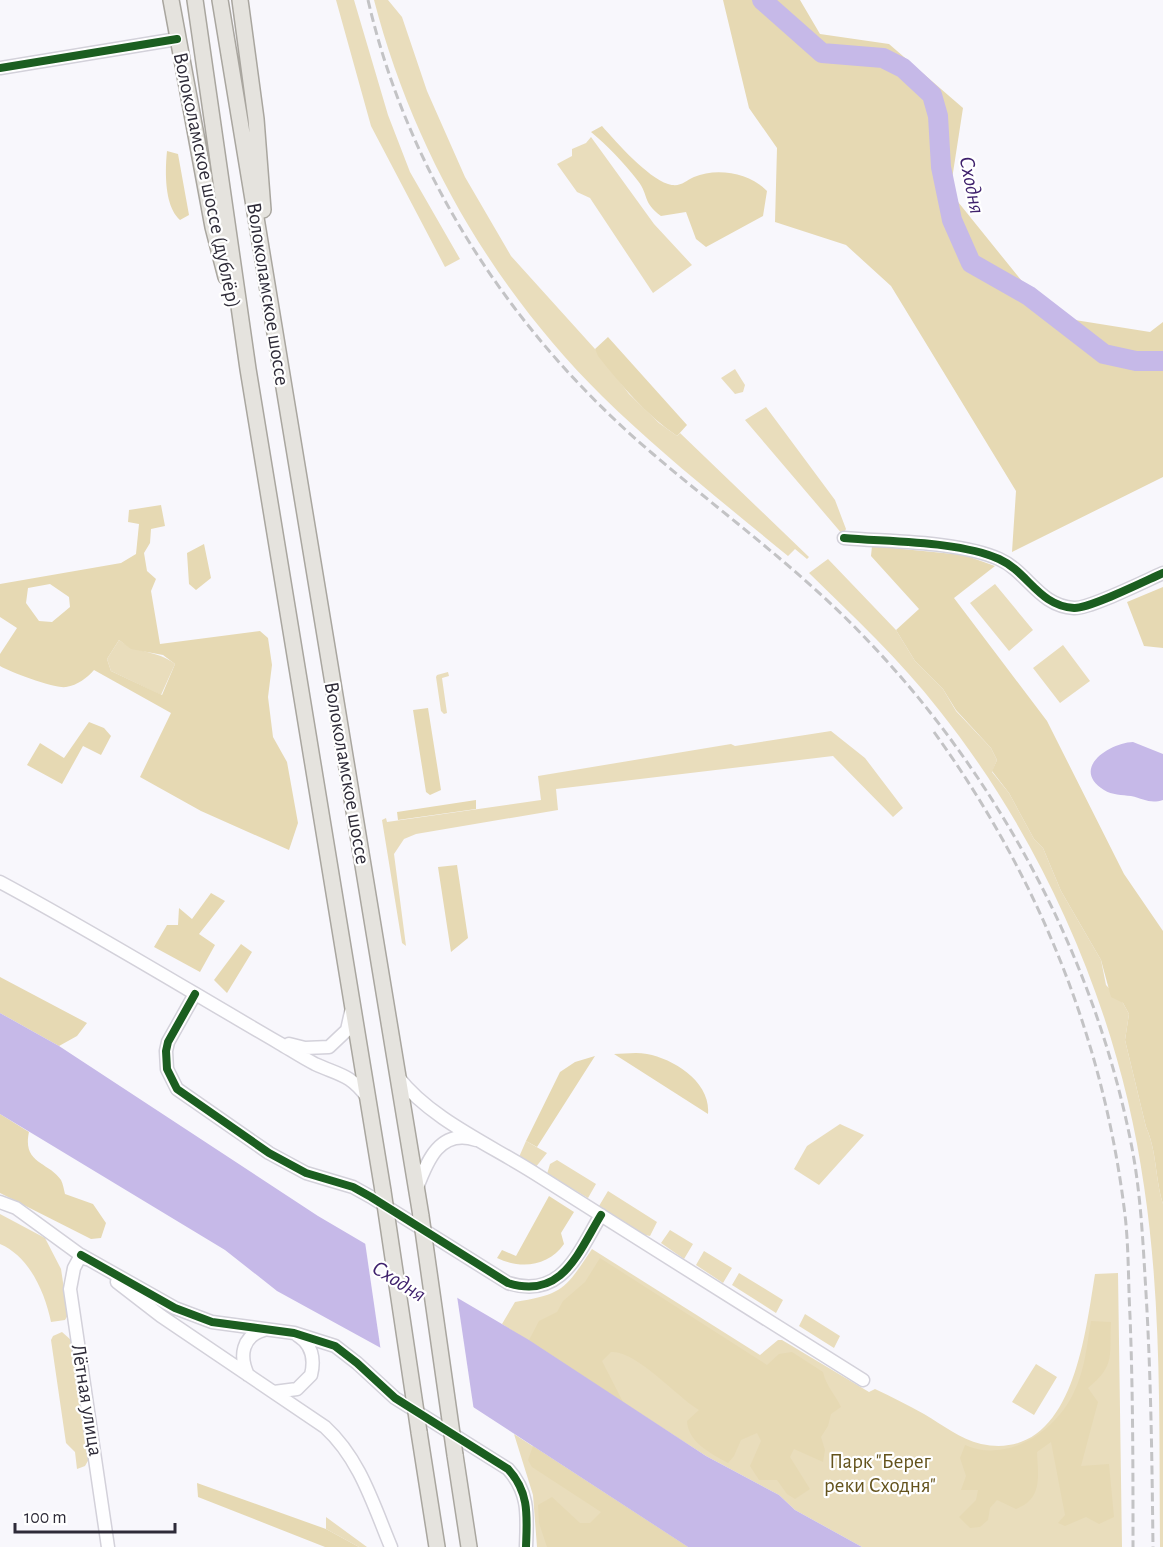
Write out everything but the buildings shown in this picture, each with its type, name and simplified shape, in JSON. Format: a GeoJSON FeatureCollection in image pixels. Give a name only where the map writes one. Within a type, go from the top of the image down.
{"type":"FeatureCollection","features":[{"type":"Feature","properties":{"kind":"main road","name":"Волоколамское шоссе (дублёр)"},"geometry":{"type":"LineString","coordinates":[[171,0],[213,227],[246,358]]}},
{"type":"Feature","properties":{"kind":"main road","name":"Волоколамское шоссе"},"geometry":{"type":"LineString","coordinates":[[195,0],[246,358],[383,1191],[436,1544]]}},
{"type":"Feature","properties":{"kind":"main road","name":"Волоколамское шоссе"},"geometry":{"type":"LineString","coordinates":[[220,0],[421,1216],[468,1547]]}},
{"type":"Feature","properties":{"kind":"main road","name":"Волоколамское шоссе (дублёр)"},"geometry":{"type":"LineString","coordinates":[[240,0],[260,152],[268,294]]}},
{"type":"Feature","properties":{"kind":"street"},"geometry":{"type":"LineString","coordinates":[[0,68],[177,39]]}},
{"type":"Feature","properties":{"kind":"street"},"geometry":{"type":"LineString","coordinates":[[844,538],[959,549],[1000,559],[1043,598],[1059,606],[1077,609],[1163,573]]}},
{"type":"Feature","properties":{"kind":"street"},"geometry":{"type":"LineString","coordinates":[[0,882],[113,943],[195,994],[316,1064],[346,1075],[358,1084],[368,1099]]}},
{"type":"Feature","properties":{"kind":"street"},"geometry":{"type":"LineString","coordinates":[[195,994],[168,1042],[165,1059],[170,1079],[188,1097],[288,1164],[371,1197],[508,1283],[521,1287],[543,1286],[562,1275],[601,1215]]}},
{"type":"Feature","properties":{"kind":"street"},"geometry":{"type":"LineString","coordinates":[[273,1040],[305,1048],[329,1047],[348,1030],[351,1001]]}},
{"type":"Feature","properties":{"kind":"street"},"geometry":{"type":"LineString","coordinates":[[397,1075],[424,1106],[863,1380]]}},
{"type":"Feature","properties":{"kind":"street"},"geometry":{"type":"LineString","coordinates":[[416,1188],[428,1157],[443,1142],[471,1138],[488,1144]]}},
{"type":"Feature","properties":{"kind":"street"},"geometry":{"type":"LineString","coordinates":[[0,1202],[16,1208],[161,1316],[325,1426],[355,1461],[391,1547]]}},
{"type":"Feature","properties":{"kind":"street"},"geometry":{"type":"LineString","coordinates":[[81,1255],[175,1308],[212,1322],[294,1333],[319,1339],[335,1346],[395,1398],[508,1469],[521,1486],[526,1498],[526,1547]]}},
{"type":"Feature","properties":{"kind":"street","name":"Лётная улица"},"geometry":{"type":"LineString","coordinates":[[81,1255],[74,1268],[70,1289],[108,1547]]}},
{"type":"Feature","properties":{"kind":"street"},"geometry":{"type":"LineString","coordinates":[[248,1375],[242,1356],[243,1347],[253,1336],[266,1330]]}},
{"type":"Feature","properties":{"kind":"street"},"geometry":{"type":"LineString","coordinates":[[274,1392],[297,1389],[311,1375],[312,1353],[308,1345],[294,1333]]}},
{"type":"Feature","properties":{"kind":"green space"},"geometry":{"type":"Polygon","coordinates":[[[336,0],[354,0],[388,115],[410,172],[460,259],[445,267],[371,126],[336,0]]]}},
{"type":"Feature","properties":{"kind":"green space"},"geometry":{"type":"Polygon","coordinates":[[[374,0],[388,0],[402,17],[427,91],[465,177],[511,256],[595,349],[629,394],[659,423],[677,436],[680,433],[809,557],[807,559],[795,549],[788,556],[647,438],[562,354],[525,309],[461,213],[434,162],[390,56],[374,0]]]}},
{"type":"Feature","properties":{"kind":"green space"},"geometry":{"type":"Polygon","coordinates":[[[591,137],[654,224],[692,265],[653,293],[590,198],[577,192],[557,164],[572,156],[572,149],[586,143],[591,137]]]}},
{"type":"Feature","properties":{"kind":"green space"},"geometry":{"type":"Polygon","coordinates":[[[735,369],[745,385],[743,392],[735,394],[721,378],[735,369]]]}},
{"type":"Feature","properties":{"kind":"green space"},"geometry":{"type":"Polygon","coordinates":[[[766,407],[835,500],[846,529],[843,535],[745,420],[766,407]]]}},
{"type":"Feature","properties":{"kind":"green space"},"geometry":{"type":"Polygon","coordinates":[[[828,559],[896,630],[915,661],[943,689],[956,711],[991,748],[997,760],[992,772],[1009,793],[1034,839],[1043,848],[1061,891],[1101,960],[1106,985],[1123,1003],[1129,1014],[1125,1040],[1150,1136],[1163,1204],[1163,1547],[1160,1547],[1157,1321],[1150,1231],[1133,1122],[1117,1059],[1097,996],[1073,934],[1045,875],[1013,817],[978,762],[909,674],[809,573],[828,559]]]}},
{"type":"Feature","properties":{"kind":"green space"},"geometry":{"type":"Polygon","coordinates":[[[995,584],[1033,630],[1009,651],[970,603],[995,584]]]}},
{"type":"Feature","properties":{"kind":"green space"},"geometry":{"type":"Polygon","coordinates":[[[119,640],[133,648],[161,656],[175,664],[161,695],[111,671],[107,659],[119,640]]]}},
{"type":"Feature","properties":{"kind":"green space"},"geometry":{"type":"Polygon","coordinates":[[[1063,645],[1090,681],[1060,703],[1033,668],[1063,645]]]}},
{"type":"Feature","properties":{"kind":"green space"},"geometry":{"type":"Polygon","coordinates":[[[448,672],[449,676],[442,678],[447,713],[444,714],[441,711],[436,677],[448,672]]]}},
{"type":"Feature","properties":{"kind":"green space"},"geometry":{"type":"Polygon","coordinates":[[[831,731],[865,758],[903,808],[893,817],[833,756],[556,789],[558,810],[416,834],[404,839],[394,854],[406,946],[402,943],[382,820],[386,818],[387,822],[541,800],[538,776],[731,744],[735,746],[831,731]]]}},
{"type":"Feature","properties":{"kind":"green space"},"geometry":{"type":"Polygon","coordinates":[[[840,1124],[864,1135],[819,1185],[794,1169],[807,1146],[840,1124]]]}},
{"type":"Feature","properties":{"kind":"green space"},"geometry":{"type":"Polygon","coordinates":[[[526,1141],[547,1153],[535,1168],[519,1157],[526,1141]]]}},
{"type":"Feature","properties":{"kind":"green space"},"geometry":{"type":"Polygon","coordinates":[[[557,1160],[596,1184],[588,1198],[547,1174],[550,1164],[557,1160]]]}},
{"type":"Feature","properties":{"kind":"green space"},"geometry":{"type":"Polygon","coordinates":[[[608,1191],[657,1222],[650,1236],[599,1206],[608,1191]]]}},
{"type":"Feature","properties":{"kind":"green space"},"geometry":{"type":"Polygon","coordinates":[[[0,1214],[45,1238],[61,1269],[68,1315],[65,1320],[51,1322],[45,1299],[28,1267],[11,1250],[0,1244],[0,1214]]]}},
{"type":"Feature","properties":{"kind":"green space"},"geometry":{"type":"Polygon","coordinates":[[[670,1230],[693,1244],[684,1259],[661,1243],[670,1230]]]}},
{"type":"Feature","properties":{"kind":"green space","name":"Парк \"Берег реки Сходня\""},"geometry":{"type":"Polygon","coordinates":[[[592,1249],[760,1355],[778,1340],[782,1340],[869,1392],[875,1389],[959,1435],[981,1444],[1012,1445],[1036,1434],[1055,1414],[1069,1389],[1079,1359],[1095,1274],[1118,1273],[1122,1547],[862,1547],[795,1510],[779,1495],[706,1456],[502,1324],[515,1302],[544,1296],[562,1288],[592,1249]]]}},
{"type":"Feature","properties":{"kind":"green space"},"geometry":{"type":"Polygon","coordinates":[[[704,1251],[732,1268],[723,1283],[696,1265],[704,1251]]]}},
{"type":"Feature","properties":{"kind":"green space"},"geometry":{"type":"Polygon","coordinates":[[[739,1273],[783,1300],[776,1313],[732,1285],[739,1273]]]}},
{"type":"Feature","properties":{"kind":"green space"},"geometry":{"type":"Polygon","coordinates":[[[805,1314],[840,1336],[834,1348],[799,1326],[805,1314]]]}},
{"type":"Feature","properties":{"kind":"green space"},"geometry":{"type":"Polygon","coordinates":[[[62,1332],[71,1340],[89,1459],[85,1466],[77,1469],[75,1452],[66,1443],[51,1340],[53,1336],[62,1332]]]}},
{"type":"Feature","properties":{"kind":"green space"},"geometry":{"type":"Polygon","coordinates":[[[1036,1364],[1057,1377],[1034,1415],[1012,1402],[1036,1364]]]}},
{"type":"Feature","properties":{"kind":"green space"},"geometry":{"type":"Polygon","coordinates":[[[514,1434],[688,1547],[537,1547],[533,1495],[514,1434]]]}},
{"type":"Feature","properties":{"kind":"green space"},"geometry":{"type":"Polygon","coordinates":[[[326,1517],[367,1547],[359,1547],[326,1529],[326,1517]]]}},
{"type":"Feature","properties":{"kind":"shaded area"},"geometry":{"type":"Polygon","coordinates":[[[723,0],[800,0],[820,34],[889,44],[963,108],[950,192],[1050,316],[1150,332],[1163,322],[1163,477],[1012,552],[1016,491],[891,286],[846,245],[775,222],[777,148],[749,108],[723,0]]]}},
{"type":"Feature","properties":{"kind":"shaded area"},"geometry":{"type":"Polygon","coordinates":[[[602,126],[642,167],[668,184],[679,185],[694,177],[713,172],[733,174],[752,180],[767,191],[763,216],[706,247],[696,239],[686,212],[661,216],[651,207],[641,186],[622,161],[591,132],[602,126]]]}},
{"type":"Feature","properties":{"kind":"shaded area"},"geometry":{"type":"Polygon","coordinates":[[[167,151],[178,154],[189,215],[180,220],[168,197],[167,151]]]}},
{"type":"Feature","properties":{"kind":"shaded area"},"geometry":{"type":"Polygon","coordinates":[[[608,337],[687,425],[677,436],[644,409],[598,356],[595,349],[608,337]]]}},
{"type":"Feature","properties":{"kind":"shaded area"},"geometry":{"type":"Polygon","coordinates":[[[161,505],[165,526],[151,529],[150,543],[144,553],[147,571],[156,579],[151,591],[160,644],[260,631],[268,638],[272,665],[268,697],[273,737],[287,762],[298,823],[289,850],[201,811],[140,777],[171,713],[94,670],[78,683],[61,687],[33,680],[0,666],[0,654],[17,628],[0,617],[0,584],[121,563],[136,554],[139,524],[128,522],[129,510],[161,505]],[[50,584],[28,588],[26,603],[39,621],[52,622],[70,607],[69,597],[50,584]],[[119,640],[107,659],[111,671],[162,695],[175,664],[163,655],[131,649],[119,640]]]}},
{"type":"Feature","properties":{"kind":"shaded area"},"geometry":{"type":"Polygon","coordinates":[[[204,544],[211,578],[196,590],[189,584],[187,553],[204,544]]]}},
{"type":"Feature","properties":{"kind":"shaded area"},"geometry":{"type":"Polygon","coordinates":[[[872,546],[964,555],[995,566],[954,598],[1047,721],[1124,874],[1163,931],[1163,1204],[1150,1136],[1125,1040],[1129,1014],[1123,1003],[1111,997],[1101,960],[1061,891],[1043,848],[1034,839],[1009,793],[992,771],[997,760],[991,748],[956,710],[943,689],[915,661],[896,630],[919,609],[871,556],[872,546]]]}},
{"type":"Feature","properties":{"kind":"shaded area"},"geometry":{"type":"Polygon","coordinates":[[[1163,587],[1163,648],[1144,646],[1127,602],[1163,587]]]}},
{"type":"Feature","properties":{"kind":"shaded area"},"geometry":{"type":"Polygon","coordinates":[[[428,708],[441,790],[430,795],[426,792],[413,710],[428,708]]]}},
{"type":"Feature","properties":{"kind":"shaded area"},"geometry":{"type":"Polygon","coordinates":[[[89,722],[104,728],[111,736],[101,755],[83,746],[62,784],[27,765],[40,743],[64,758],[89,722]]]}},
{"type":"Feature","properties":{"kind":"shaded area"},"geometry":{"type":"Polygon","coordinates":[[[476,800],[476,809],[398,820],[397,812],[476,800]]]}},
{"type":"Feature","properties":{"kind":"shaded area"},"geometry":{"type":"Polygon","coordinates":[[[457,865],[468,938],[451,952],[438,867],[457,865]]]}},
{"type":"Feature","properties":{"kind":"shaded area"},"geometry":{"type":"Polygon","coordinates":[[[211,893],[225,901],[199,934],[215,945],[200,972],[154,947],[167,925],[178,925],[179,908],[192,919],[211,893]]]}},
{"type":"Feature","properties":{"kind":"shaded area"},"geometry":{"type":"Polygon","coordinates":[[[241,944],[252,952],[227,993],[214,980],[241,944]]]}},
{"type":"Feature","properties":{"kind":"shaded area"},"geometry":{"type":"Polygon","coordinates":[[[0,977],[87,1023],[77,1036],[59,1046],[0,1013],[0,977]]]}},
{"type":"Feature","properties":{"kind":"shaded area"},"geometry":{"type":"Polygon","coordinates":[[[614,1054],[647,1054],[679,1067],[697,1082],[704,1092],[708,1114],[614,1054]]]}},
{"type":"Feature","properties":{"kind":"shaded area"},"geometry":{"type":"Polygon","coordinates":[[[595,1056],[537,1147],[526,1141],[560,1072],[575,1062],[595,1056]]]}},
{"type":"Feature","properties":{"kind":"shaded area"},"geometry":{"type":"Polygon","coordinates":[[[0,1114],[29,1132],[29,1150],[33,1157],[56,1174],[61,1180],[65,1194],[93,1204],[106,1223],[101,1238],[91,1239],[0,1193],[0,1114]]]}},
{"type":"Feature","properties":{"kind":"shaded area"},"geometry":{"type":"Polygon","coordinates":[[[549,1196],[574,1212],[561,1233],[564,1244],[550,1257],[533,1264],[515,1264],[497,1258],[502,1250],[516,1256],[549,1196]]]}},
{"type":"Feature","properties":{"kind":"shaded area"},"geometry":{"type":"Polygon","coordinates":[[[600,1258],[767,1365],[779,1354],[792,1352],[823,1372],[826,1382],[841,1407],[831,1414],[828,1426],[821,1437],[825,1450],[823,1462],[794,1449],[790,1457],[810,1489],[795,1499],[787,1494],[777,1480],[759,1480],[750,1466],[761,1441],[757,1433],[741,1440],[728,1463],[707,1451],[691,1435],[688,1428],[687,1421],[699,1410],[632,1358],[611,1352],[602,1361],[623,1402],[529,1340],[539,1321],[557,1312],[563,1301],[585,1282],[600,1258]]]}},
{"type":"Feature","properties":{"kind":"shaded area"},"geometry":{"type":"Polygon","coordinates":[[[1091,1321],[1111,1322],[1110,1352],[1103,1373],[1088,1388],[1098,1402],[1081,1466],[1109,1464],[1114,1517],[1099,1524],[1086,1517],[1065,1526],[1058,1523],[1065,1515],[1051,1442],[1037,1452],[1037,1486],[1031,1499],[1016,1509],[997,1500],[990,1508],[988,1520],[980,1527],[970,1528],[959,1517],[976,1500],[978,1490],[961,1490],[966,1476],[960,1458],[965,1445],[981,1450],[998,1450],[1014,1447],[1043,1431],[1066,1406],[1078,1384],[1091,1321]]]}},
{"type":"Feature","properties":{"kind":"shaded area"},"geometry":{"type":"Polygon","coordinates":[[[533,1446],[688,1547],[547,1547],[539,1523],[538,1505],[552,1497],[580,1523],[590,1523],[601,1512],[532,1467],[528,1460],[533,1446]]]}},
{"type":"Feature","properties":{"kind":"shaded area"},"geometry":{"type":"Polygon","coordinates":[[[197,1483],[326,1529],[359,1547],[325,1547],[198,1497],[197,1483]]]}},
{"type":"Feature","properties":{"kind":"water"},"geometry":{"type":"Polygon","coordinates":[[[1133,742],[1163,754],[1163,800],[1151,801],[1114,794],[1094,782],[1091,774],[1092,766],[1097,758],[1123,743],[1133,742]]]}},
{"type":"Feature","properties":{"kind":"water"},"geometry":{"type":"Polygon","coordinates":[[[0,1013],[59,1046],[318,1216],[529,1340],[706,1456],[779,1495],[795,1510],[862,1547],[688,1547],[390,1353],[277,1291],[225,1250],[0,1114],[0,1013]]]}},
{"type":"Feature","properties":{"kind":"pier"},"geometry":{"type":"Polygon","coordinates":[[[365,1242],[457,1296],[474,1411],[381,1352],[365,1242]]]}},
{"type":"Feature","properties":{"kind":"waterway","name":"Сходня"},"geometry":{"type":"LineString","coordinates":[[762,0],[822,53],[883,58],[903,68],[932,95],[938,116],[941,167],[952,220],[971,263],[1029,296],[1104,354],[1136,361],[1163,361]]}},
{"type":"Feature","properties":{"kind":"railway"},"geometry":{"type":"LineString","coordinates":[[368,0],[386,66],[410,130],[440,191],[474,250],[513,306],[556,359],[603,408],[653,454],[793,570],[872,645],[919,699],[962,756],[1002,815],[1037,878],[1068,943],[1094,1010],[1116,1078],[1132,1148],[1138,1184],[1148,1325],[1153,1547]]}},
{"type":"Feature","properties":{"kind":"railway"},"geometry":{"type":"LineString","coordinates":[[934,732],[971,786],[1004,841],[1033,899],[1059,958],[1081,1018],[1099,1080],[1114,1143],[1127,1234],[1132,1374],[1133,1547]]}},
{"type":"Feature","properties":{"kind":"cycle path"},"geometry":{"type":"LineString","coordinates":[[0,68],[177,39]]}},
{"type":"Feature","properties":{"kind":"cycle path"},"geometry":{"type":"LineString","coordinates":[[844,538],[944,546],[983,553],[1009,565],[1052,601],[1074,608],[1104,599],[1163,573]]}},
{"type":"Feature","properties":{"kind":"cycle path"},"geometry":{"type":"LineString","coordinates":[[195,994],[168,1042],[167,1069],[177,1089],[269,1153],[306,1173],[353,1187],[508,1283],[527,1287],[542,1285],[555,1279],[566,1270],[576,1258],[601,1215]]}},
{"type":"Feature","properties":{"kind":"cycle path"},"geometry":{"type":"LineString","coordinates":[[81,1255],[175,1308],[212,1322],[294,1333],[335,1346],[395,1398],[508,1469],[524,1496],[527,1515],[526,1547]]}}]}
